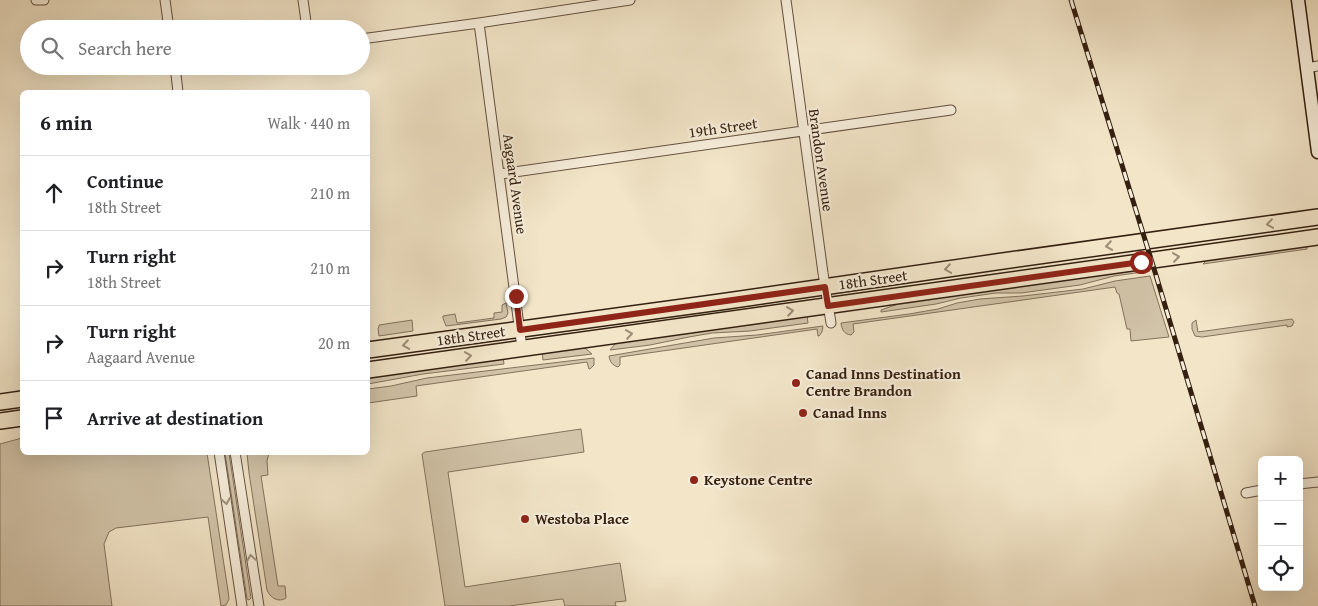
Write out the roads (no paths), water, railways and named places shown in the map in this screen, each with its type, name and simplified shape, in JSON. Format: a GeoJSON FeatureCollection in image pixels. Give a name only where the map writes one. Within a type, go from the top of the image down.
{"type":"FeatureCollection","features":[{"type":"Feature","properties":{"kind":"main road","name":"18th Street"},"geometry":{"type":"LineString","coordinates":[[370,350],[1318,217]]}},
{"type":"Feature","properties":{"kind":"main road","name":"18th Street"},"geometry":{"type":"LineString","coordinates":[[370,370],[1318,237]]}},
{"type":"Feature","properties":{"kind":"main road"},"geometry":{"type":"LineString","coordinates":[[0,402],[20,399]]}},
{"type":"Feature","properties":{"kind":"main road"},"geometry":{"type":"LineString","coordinates":[[0,421],[20,418]]}},
{"type":"Feature","properties":{"kind":"street"},"geometry":{"type":"LineString","coordinates":[[36,0],[44,0]]}},
{"type":"Feature","properties":{"kind":"street"},"geometry":{"type":"LineString","coordinates":[[165,0],[168,20]]}},
{"type":"Feature","properties":{"kind":"street"},"geometry":{"type":"LineString","coordinates":[[303,0],[306,20]]}},
{"type":"Feature","properties":{"kind":"street"},"geometry":{"type":"LineString","coordinates":[[370,37],[479,23],[630,0]]}},
{"type":"Feature","properties":{"kind":"street","name":"Brandon Avenue"},"geometry":{"type":"LineString","coordinates":[[786,0],[831,323]]}},
{"type":"Feature","properties":{"kind":"street"},"geometry":{"type":"LineString","coordinates":[[1298,0],[1313,67],[1318,152]]}},
{"type":"Feature","properties":{"kind":"street","name":"Aagaard Avenue"},"geometry":{"type":"LineString","coordinates":[[479,23],[522,348]]}},
{"type":"Feature","properties":{"kind":"street"},"geometry":{"type":"LineString","coordinates":[[176,75],[178,90]]}},
{"type":"Feature","properties":{"kind":"street","name":"19th Street"},"geometry":{"type":"LineString","coordinates":[[500,174],[951,110]]}},
{"type":"Feature","properties":{"kind":"street"},"geometry":{"type":"LineString","coordinates":[[215,455],[223,480]]}},
{"type":"Feature","properties":{"kind":"street"},"geometry":{"type":"LineString","coordinates":[[219,455],[242,606]]}},
{"type":"Feature","properties":{"kind":"street"},"geometry":{"type":"LineString","coordinates":[[235,455],[259,606]]}},
{"type":"Feature","properties":{"kind":"street"},"geometry":{"type":"LineString","coordinates":[[238,475],[241,455]]}},
{"type":"Feature","properties":{"kind":"street"},"geometry":{"type":"LineString","coordinates":[[1303,484],[1318,482]]}},
{"type":"Feature","properties":{"kind":"street"},"geometry":{"type":"LineString","coordinates":[[1246,492],[1258,490]]}},
{"type":"Feature","properties":{"kind":"railway"},"geometry":{"type":"LineString","coordinates":[[1071,0],[1255,606]]}},
{"type":"Feature","properties":{"kind":"place","name":"Canad Inns Destination Centre Brandon"},"geometry":{"type":"Point","coordinates":[796,383]}},
{"type":"Feature","properties":{"kind":"place","name":"Canad Inns"},"geometry":{"type":"Point","coordinates":[803,413]}},
{"type":"Feature","properties":{"kind":"place","name":"Keystone Centre"},"geometry":{"type":"Point","coordinates":[694,480]}},
{"type":"Feature","properties":{"kind":"place","name":"Westoba Place"},"geometry":{"type":"Point","coordinates":[525,519]}}]}
